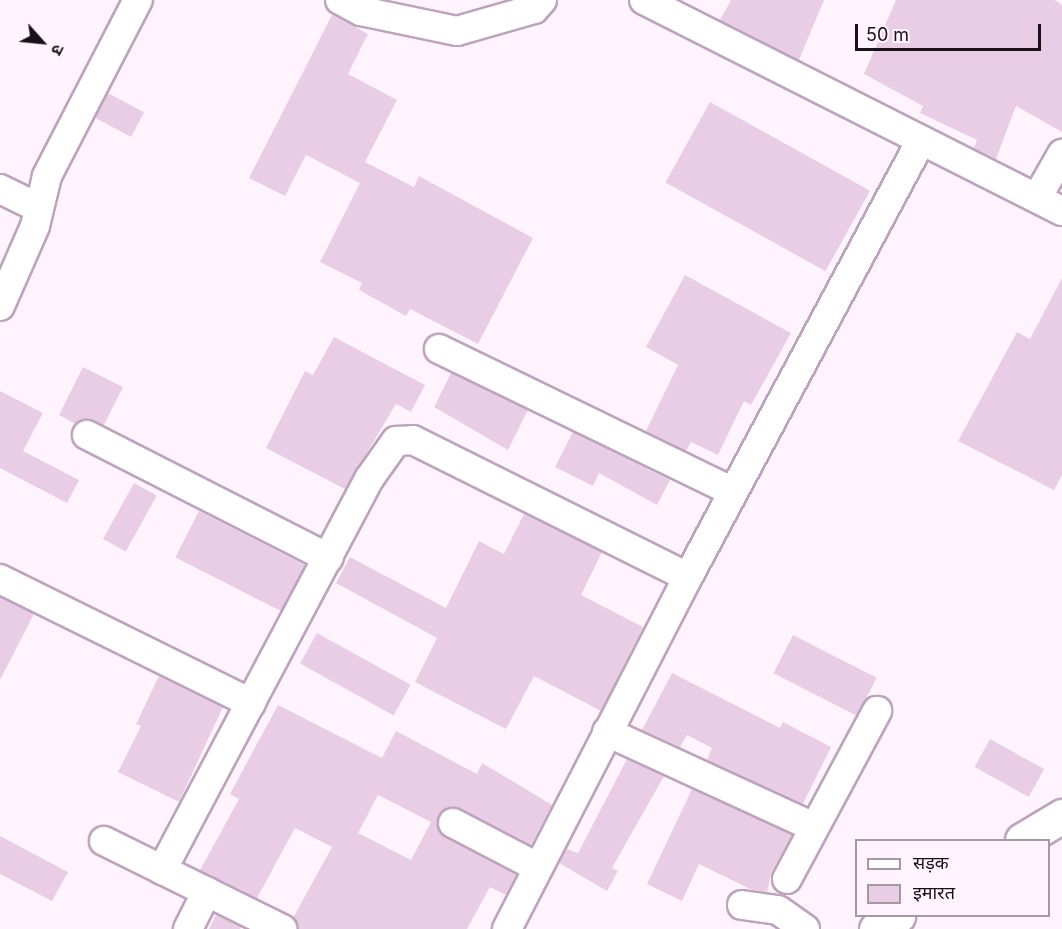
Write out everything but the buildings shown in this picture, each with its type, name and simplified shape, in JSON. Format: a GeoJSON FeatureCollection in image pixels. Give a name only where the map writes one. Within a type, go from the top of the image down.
{"type":"FeatureCollection","features":[{"type":"Feature","properties":{"kind":"street"},"geometry":{"type":"LineString","coordinates":[[0,306],[39,208],[47,176],[138,0]]}},
{"type":"Feature","properties":{"kind":"street"},"geometry":{"type":"LineString","coordinates":[[340,0],[361,11],[458,31],[534,9],[542,0]]}},
{"type":"Feature","properties":{"kind":"street"},"geometry":{"type":"LineString","coordinates":[[644,0],[1062,211]]}},
{"type":"Feature","properties":{"kind":"street"},"geometry":{"type":"LineString","coordinates":[[507,929],[732,491],[921,140]]}},
{"type":"Feature","properties":{"kind":"street"},"geometry":{"type":"LineString","coordinates":[[1037,198],[1062,153]]}},
{"type":"Feature","properties":{"kind":"street"},"geometry":{"type":"LineString","coordinates":[[0,189],[39,208]]}},
{"type":"Feature","properties":{"kind":"street"},"geometry":{"type":"LineString","coordinates":[[439,349],[732,491]]}},
{"type":"Feature","properties":{"kind":"street"},"geometry":{"type":"LineString","coordinates":[[87,435],[328,558]]}},
{"type":"Feature","properties":{"kind":"street"},"geometry":{"type":"LineString","coordinates":[[162,870],[369,479],[396,441],[413,440],[687,577]]}},
{"type":"Feature","properties":{"kind":"street"},"geometry":{"type":"LineString","coordinates":[[0,579],[251,703]]}},
{"type":"Feature","properties":{"kind":"street"},"geometry":{"type":"LineString","coordinates":[[787,879],[877,711]]}},
{"type":"Feature","properties":{"kind":"street"},"geometry":{"type":"LineString","coordinates":[[607,732],[814,827]]}},
{"type":"Feature","properties":{"kind":"street"},"geometry":{"type":"LineString","coordinates":[[1024,839],[1062,816]]}},
{"type":"Feature","properties":{"kind":"street"},"geometry":{"type":"LineString","coordinates":[[456,818],[540,862]]}},
{"type":"Feature","properties":{"kind":"street"},"geometry":{"type":"LineString","coordinates":[[104,841],[282,929]]}},
{"type":"Feature","properties":{"kind":"street"},"geometry":{"type":"LineString","coordinates":[[188,929],[207,891]]}},
{"type":"Feature","properties":{"kind":"street"},"geometry":{"type":"LineString","coordinates":[[742,905],[778,910],[805,929]]}},
{"type":"Feature","properties":{"kind":"street"},"geometry":{"type":"LineString","coordinates":[[876,929],[895,917]]}}]}
